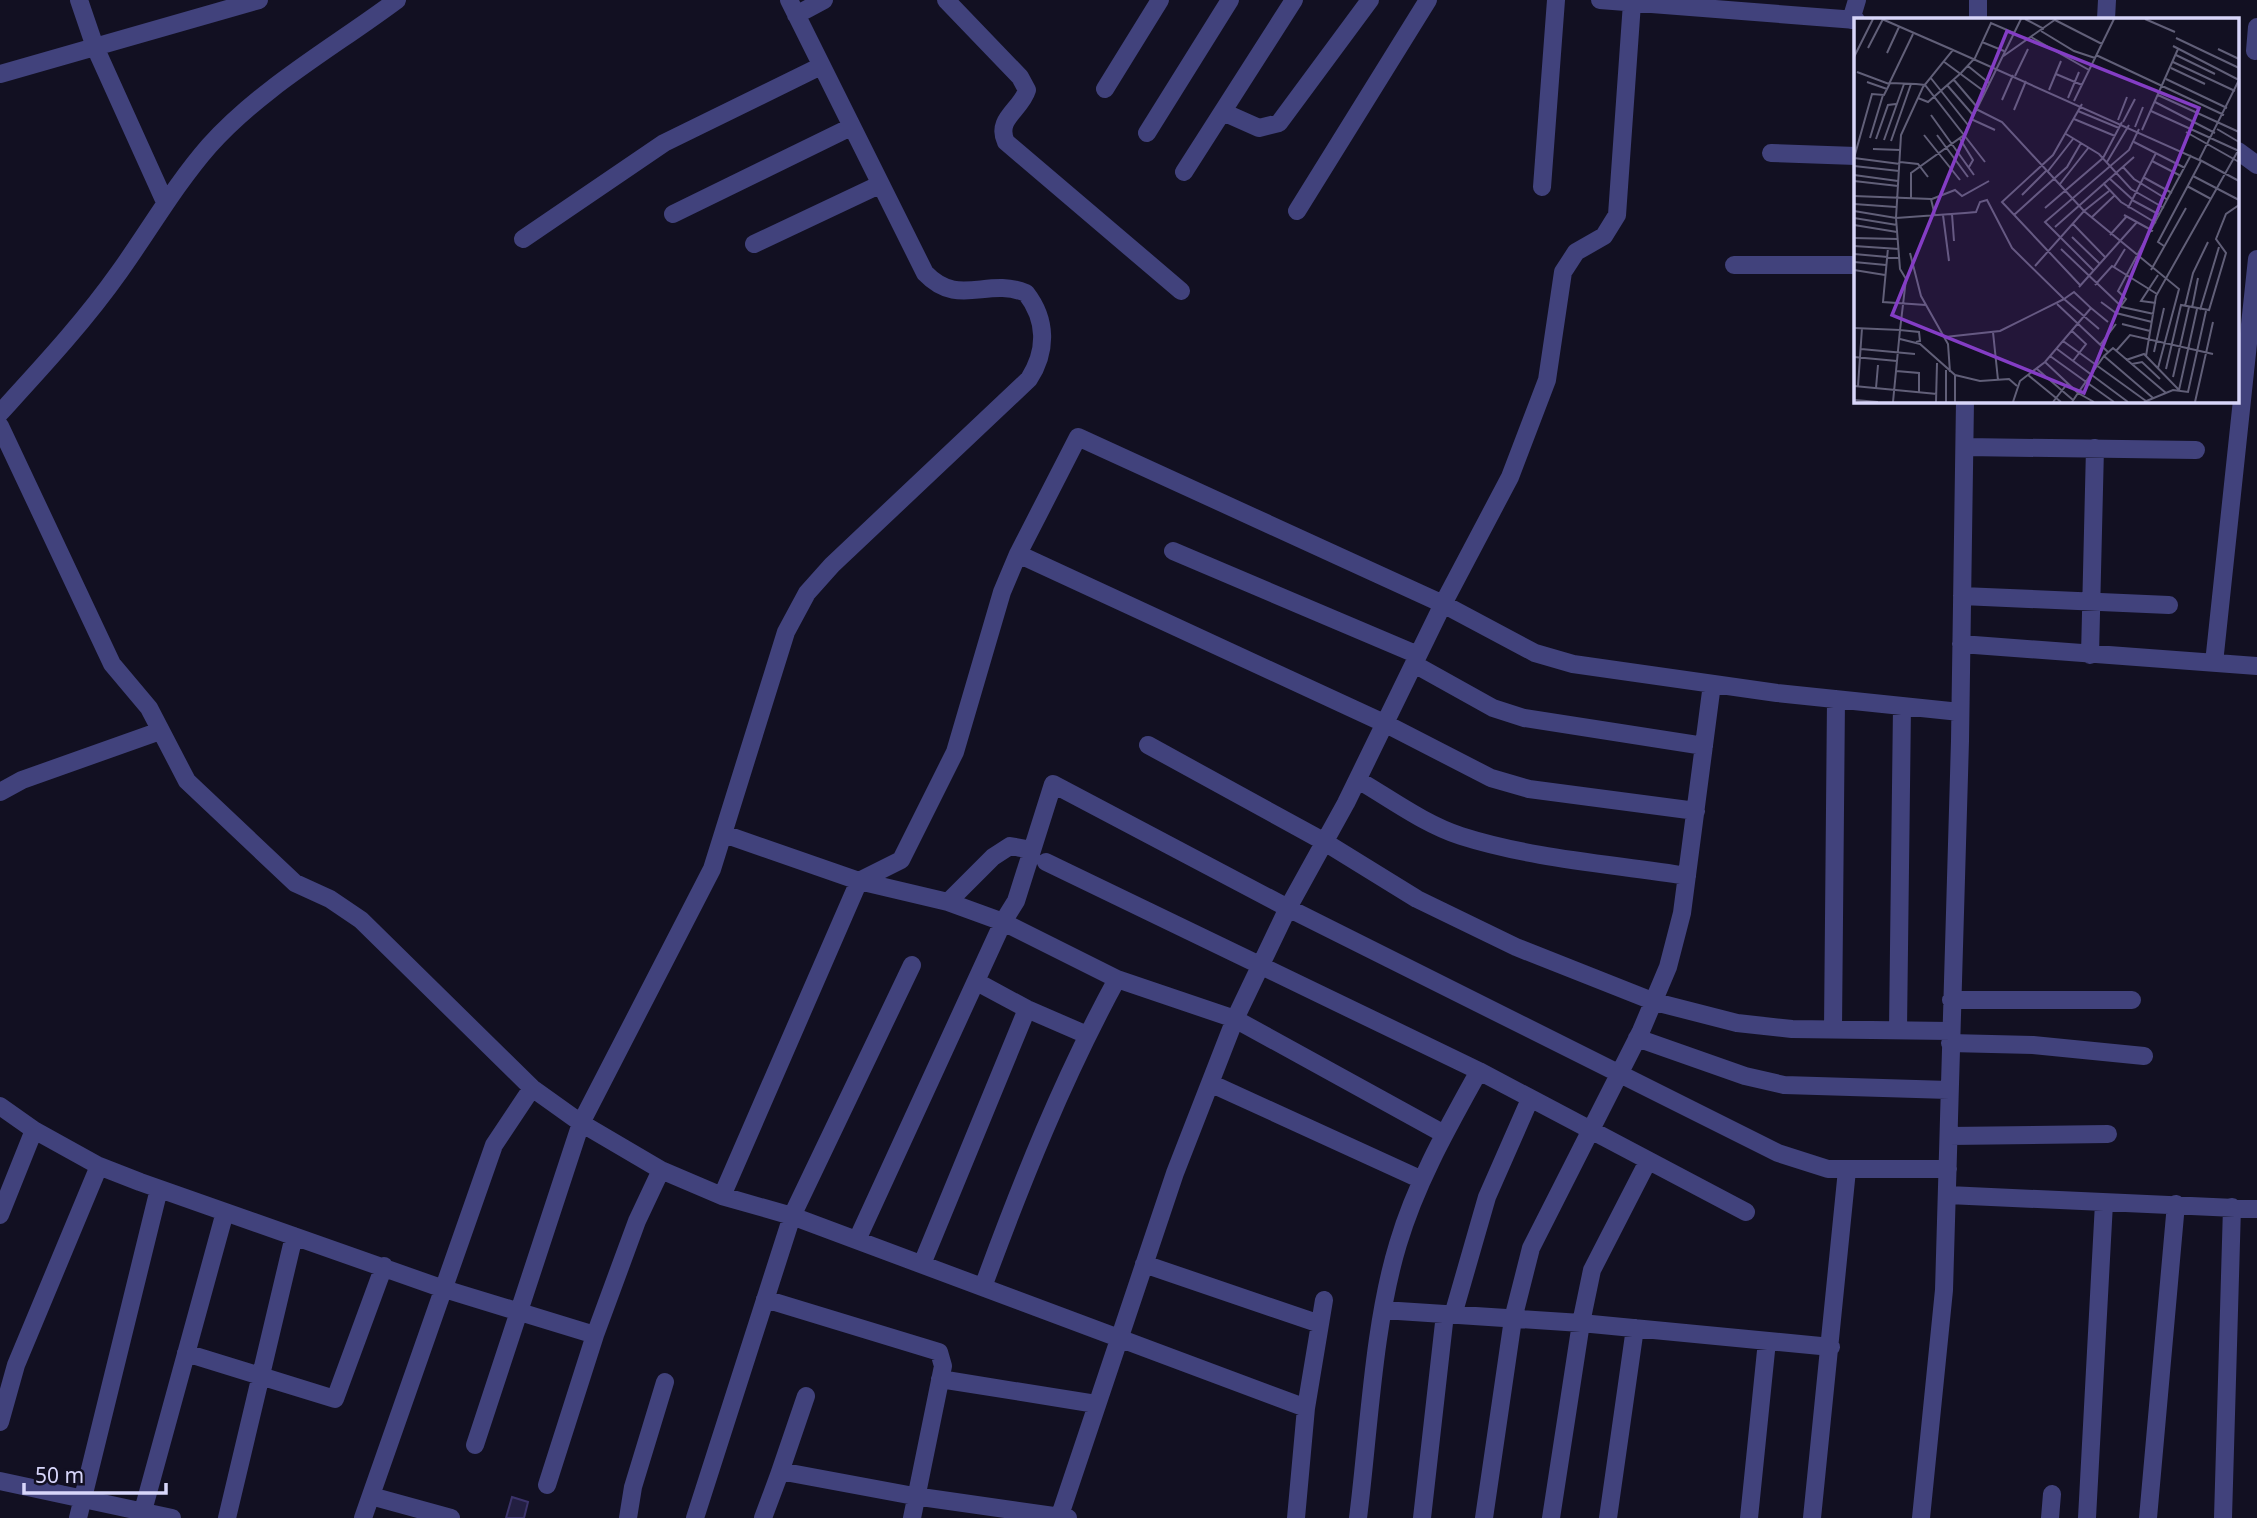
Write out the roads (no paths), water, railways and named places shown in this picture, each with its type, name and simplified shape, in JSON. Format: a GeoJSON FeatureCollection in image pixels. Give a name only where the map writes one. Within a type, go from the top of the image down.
{"type":"FeatureCollection","features":[{"type":"Feature","properties":{"kind":"street"},"geometry":{"type":"LineString","coordinates":[[79,0],[95,47],[165,202]]}},
{"type":"Feature","properties":{"kind":"street"},"geometry":{"type":"LineString","coordinates":[[0,74],[259,0]]}},
{"type":"Feature","properties":{"kind":"street"},"geometry":{"type":"LineString","coordinates":[[0,413],[99,298],[165,202],[211,145],[270,89],[397,0]]}},
{"type":"Feature","properties":{"kind":"street"},"geometry":{"type":"LineString","coordinates":[[475,1445],[581,1124],[712,869],[786,632],[807,593],[832,565],[1002,406],[1029,379],[1040,362],[1043,328],[1026,293],[1012,287],[950,291],[937,285],[925,273],[792,7],[824,0]]}},
{"type":"Feature","properties":{"kind":"street"},"geometry":{"type":"LineString","coordinates":[[946,0],[1020,77],[1027,90],[1003,124],[1002,133],[1006,142],[1181,291]]}},
{"type":"Feature","properties":{"kind":"street"},"geometry":{"type":"LineString","coordinates":[[1105,89],[1160,0]]}},
{"type":"Feature","properties":{"kind":"street"},"geometry":{"type":"LineString","coordinates":[[1147,133],[1230,0]]}},
{"type":"Feature","properties":{"kind":"street"},"geometry":{"type":"LineString","coordinates":[[1184,172],[1294,0]]}},
{"type":"Feature","properties":{"kind":"street"},"geometry":{"type":"LineString","coordinates":[[1223,111],[1259,128],[1279,123],[1370,0]]}},
{"type":"Feature","properties":{"kind":"street"},"geometry":{"type":"LineString","coordinates":[[1297,211],[1428,0]]}},
{"type":"Feature","properties":{"kind":"street"},"geometry":{"type":"LineString","coordinates":[[1542,187],[1556,0]]}},
{"type":"Feature","properties":{"kind":"street"},"geometry":{"type":"LineString","coordinates":[[1600,0],[1779,7],[1854,20]]}},
{"type":"Feature","properties":{"kind":"street"},"geometry":{"type":"LineString","coordinates":[[1854,18],[1857,0]]}},
{"type":"Feature","properties":{"kind":"street"},"geometry":{"type":"LineString","coordinates":[[1978,0],[1978,18]]}},
{"type":"Feature","properties":{"kind":"street"},"geometry":{"type":"LineString","coordinates":[[2106,18],[2107,0]]}},
{"type":"Feature","properties":{"kind":"street"},"geometry":{"type":"LineString","coordinates":[[779,1475],[790,1472],[914,1496],[1064,1518],[1096,1404],[1175,1173],[1212,1084],[1235,1019],[1288,908],[1322,841],[1358,780],[1443,604],[1510,477],[1547,380],[1563,272],[1576,252],[1604,236],[1617,215],[1632,3]]}},
{"type":"Feature","properties":{"kind":"street"},"geometry":{"type":"LineString","coordinates":[[2250,50],[2257,27]]}},
{"type":"Feature","properties":{"kind":"street"},"geometry":{"type":"LineString","coordinates":[[523,239],[664,143],[821,66]]}},
{"type":"Feature","properties":{"kind":"street"},"geometry":{"type":"LineString","coordinates":[[673,214],[851,127]]}},
{"type":"Feature","properties":{"kind":"street"},"geometry":{"type":"LineString","coordinates":[[2240,152],[2257,165]]}},
{"type":"Feature","properties":{"kind":"street"},"geometry":{"type":"LineString","coordinates":[[1771,153],[1854,156]]}},
{"type":"Feature","properties":{"kind":"street"},"geometry":{"type":"LineString","coordinates":[[754,244],[879,185]]}},
{"type":"Feature","properties":{"kind":"street"},"geometry":{"type":"LineString","coordinates":[[2214,663],[2257,259]]}},
{"type":"Feature","properties":{"kind":"street"},"geometry":{"type":"LineString","coordinates":[[1734,265],[1854,265]]}},
{"type":"Feature","properties":{"kind":"street"},"geometry":{"type":"LineString","coordinates":[[1922,1518],[1938,1374],[1948,1195],[1965,402]]}},
{"type":"Feature","properties":{"kind":"street"},"geometry":{"type":"LineString","coordinates":[[0,426],[112,664],[149,708],[176,765],[207,801],[295,883],[330,899],[386,943],[533,1088],[581,1124],[661,1170],[722,1196],[792,1216],[1306,1408]]}},
{"type":"Feature","properties":{"kind":"street"},"geometry":{"type":"LineString","coordinates":[[722,1196],[859,881],[901,860],[955,752],[1002,592],[1018,554],[1078,437],[1443,604],[1535,653],[1573,664],[1712,684],[1960,712]]}},
{"type":"Feature","properties":{"kind":"street"},"geometry":{"type":"LineString","coordinates":[[1965,447],[2196,450]]}},
{"type":"Feature","properties":{"kind":"street"},"geometry":{"type":"LineString","coordinates":[[2090,654],[2095,448]]}},
{"type":"Feature","properties":{"kind":"street"},"geometry":{"type":"LineString","coordinates":[[1173,551],[1416,659],[1493,708],[1524,718],[1704,746]]}},
{"type":"Feature","properties":{"kind":"street"},"geometry":{"type":"LineString","coordinates":[[1018,554],[1386,724],[1491,778],[1529,789],[1696,811]]}},
{"type":"Feature","properties":{"kind":"street"},"geometry":{"type":"LineString","coordinates":[[1962,596],[2169,605]]}},
{"type":"Feature","properties":{"kind":"street"},"geometry":{"type":"LineString","coordinates":[[1961,644],[2257,666]]}},
{"type":"Feature","properties":{"kind":"street"},"geometry":{"type":"LineString","coordinates":[[1484,1518],[1513,1319],[1531,1248],[1655,1002],[1672,953],[1687,876],[1712,684]]}},
{"type":"Feature","properties":{"kind":"street"},"geometry":{"type":"LineString","coordinates":[[1833,1029],[1836,699]]}},
{"type":"Feature","properties":{"kind":"street"},"geometry":{"type":"LineString","coordinates":[[1898,1030],[1902,706]]}},
{"type":"Feature","properties":{"kind":"street"},"geometry":{"type":"LineString","coordinates":[[0,792],[22,780],[160,731]]}},
{"type":"Feature","properties":{"kind":"street"},"geometry":{"type":"LineString","coordinates":[[1148,745],[1322,841],[1417,899],[1516,947],[1655,1002],[1737,1023],[1898,1030],[2144,1056]]}},
{"type":"Feature","properties":{"kind":"street"},"geometry":{"type":"LineString","coordinates":[[1358,780],[1412,812],[1459,835],[1506,848],[1687,876]]}},
{"type":"Feature","properties":{"kind":"street"},"geometry":{"type":"LineString","coordinates":[[858,1240],[1003,922],[1016,901],[1053,784],[1288,908],[1778,1153],[1809,1164],[1847,1170],[1948,1169]]}},
{"type":"Feature","properties":{"kind":"street"},"geometry":{"type":"LineString","coordinates":[[723,834],[859,881],[948,902],[1003,922],[1117,979],[1235,1019],[1444,1134]]}},
{"type":"Feature","properties":{"kind":"street"},"geometry":{"type":"LineString","coordinates":[[948,902],[993,856],[1010,846],[1032,850]]}},
{"type":"Feature","properties":{"kind":"street"},"geometry":{"type":"LineString","coordinates":[[1046,862],[1479,1071],[1746,1212]]}},
{"type":"Feature","properties":{"kind":"street"},"geometry":{"type":"LineString","coordinates":[[695,1518],[792,1216],[912,965]]}},
{"type":"Feature","properties":{"kind":"street"},"geometry":{"type":"LineString","coordinates":[[983,1287],[1035,1148],[1087,1035],[1117,979]]}},
{"type":"Feature","properties":{"kind":"street"},"geometry":{"type":"LineString","coordinates":[[977,982],[1027,1009],[1087,1035]]}},
{"type":"Feature","properties":{"kind":"street"},"geometry":{"type":"LineString","coordinates":[[1951,1000],[2132,1000]]}},
{"type":"Feature","properties":{"kind":"street"},"geometry":{"type":"LineString","coordinates":[[922,1264],[1027,1009]]}},
{"type":"Feature","properties":{"kind":"street"},"geometry":{"type":"LineString","coordinates":[[1637,1038],[1745,1076],[1784,1084],[1950,1090]]}},
{"type":"Feature","properties":{"kind":"street"},"geometry":{"type":"LineString","coordinates":[[1358,1518],[1383,1310],[1398,1245],[1422,1180],[1479,1071]]}},
{"type":"Feature","properties":{"kind":"street"},"geometry":{"type":"LineString","coordinates":[[1212,1084],[1422,1180]]}},
{"type":"Feature","properties":{"kind":"street"},"geometry":{"type":"LineString","coordinates":[[363,1518],[441,1288],[494,1145],[533,1088]]}},
{"type":"Feature","properties":{"kind":"street"},"geometry":{"type":"LineString","coordinates":[[1422,1518],[1449,1315],[1487,1197],[1530,1099]]}},
{"type":"Feature","properties":{"kind":"street"},"geometry":{"type":"LineString","coordinates":[[0,1106],[34,1130],[99,1166],[441,1288],[595,1335]]}},
{"type":"Feature","properties":{"kind":"street"},"geometry":{"type":"LineString","coordinates":[[0,1215],[34,1130]]}},
{"type":"Feature","properties":{"kind":"street"},"geometry":{"type":"LineString","coordinates":[[1949,1136],[2108,1134]]}},
{"type":"Feature","properties":{"kind":"street"},"geometry":{"type":"LineString","coordinates":[[1551,1518],[1581,1323],[1592,1270],[1648,1161]]}},
{"type":"Feature","properties":{"kind":"street"},"geometry":{"type":"LineString","coordinates":[[0,1422],[6,1381],[99,1166]]}},
{"type":"Feature","properties":{"kind":"street"},"geometry":{"type":"LineString","coordinates":[[547,1485],[595,1335],[637,1221],[661,1170]]}},
{"type":"Feature","properties":{"kind":"street"},"geometry":{"type":"LineString","coordinates":[[1812,1518],[1847,1170]]}},
{"type":"Feature","properties":{"kind":"street"},"geometry":{"type":"LineString","coordinates":[[78,1518],[159,1189]]}},
{"type":"Feature","properties":{"kind":"street"},"geometry":{"type":"LineString","coordinates":[[1948,1195],[2257,1209]]}},
{"type":"Feature","properties":{"kind":"street"},"geometry":{"type":"LineString","coordinates":[[2087,1518],[2104,1203]]}},
{"type":"Feature","properties":{"kind":"street"},"geometry":{"type":"LineString","coordinates":[[2148,1518],[2176,1205]]}},
{"type":"Feature","properties":{"kind":"street"},"geometry":{"type":"LineString","coordinates":[[2223,1518],[2232,1207]]}},
{"type":"Feature","properties":{"kind":"street"},"geometry":{"type":"LineString","coordinates":[[142,1516],[225,1212]]}},
{"type":"Feature","properties":{"kind":"street"},"geometry":{"type":"LineString","coordinates":[[227,1518],[294,1236]]}},
{"type":"Feature","properties":{"kind":"street"},"geometry":{"type":"LineString","coordinates":[[1144,1264],[1320,1324]]}},
{"type":"Feature","properties":{"kind":"street"},"geometry":{"type":"LineString","coordinates":[[186,1353],[335,1399],[384,1266]]}},
{"type":"Feature","properties":{"kind":"street"},"geometry":{"type":"LineString","coordinates":[[765,1299],[932,1348],[943,1358],[914,1496],[912,1518]]}},
{"type":"Feature","properties":{"kind":"street"},"geometry":{"type":"LineString","coordinates":[[1296,1518],[1306,1408],[1324,1300]]}},
{"type":"Feature","properties":{"kind":"street"},"geometry":{"type":"LineString","coordinates":[[1383,1310],[1581,1323],[1830,1347]]}},
{"type":"Feature","properties":{"kind":"street"},"geometry":{"type":"LineString","coordinates":[[1608,1518],[1635,1328]]}},
{"type":"Feature","properties":{"kind":"street"},"geometry":{"type":"LineString","coordinates":[[1749,1518],[1767,1341]]}},
{"type":"Feature","properties":{"kind":"street"},"geometry":{"type":"LineString","coordinates":[[940,1379],[1096,1404]]}},
{"type":"Feature","properties":{"kind":"street"},"geometry":{"type":"LineString","coordinates":[[628,1518],[665,1382]]}},
{"type":"Feature","properties":{"kind":"street"},"geometry":{"type":"LineString","coordinates":[[763,1518],[806,1396]]}},
{"type":"Feature","properties":{"kind":"street"},"geometry":{"type":"LineString","coordinates":[[0,1481],[142,1516],[172,1518]]}},
{"type":"Feature","properties":{"kind":"street"},"geometry":{"type":"LineString","coordinates":[[2049,1518],[2052,1494]]}},
{"type":"Feature","properties":{"kind":"street"},"geometry":{"type":"LineString","coordinates":[[370,1496],[451,1518]]}}]}
